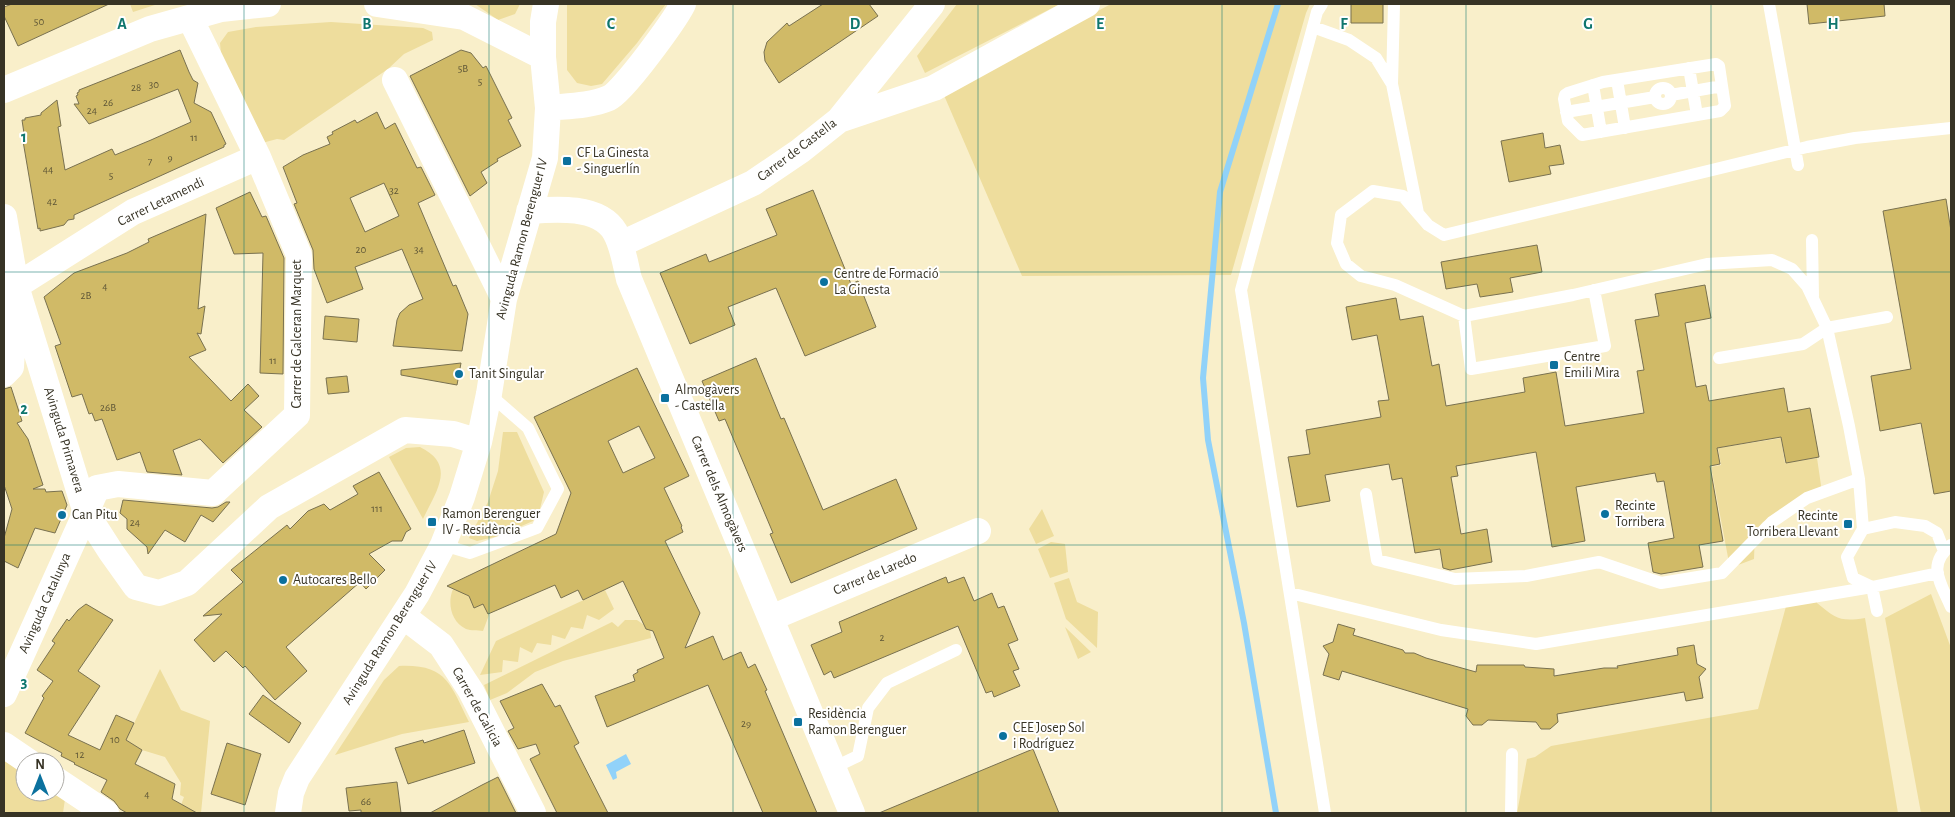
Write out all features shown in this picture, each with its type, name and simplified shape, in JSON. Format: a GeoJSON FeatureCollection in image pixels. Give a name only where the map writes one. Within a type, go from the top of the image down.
{"type":"FeatureCollection","features":[{"type":"Feature","properties":{"kind":"street"},"geometry":{"type":"LineString","coordinates":[[4,90],[150,29],[221,9],[268,4]]}},
{"type":"Feature","properties":{"kind":"street"},"geometry":{"type":"LineString","coordinates":[[376,4],[461,10],[543,57]]}},
{"type":"Feature","properties":{"kind":"street","name":"Avinguda Ramon Berenguer IV"},"geometry":{"type":"LineString","coordinates":[[288,813],[291,793],[297,778],[417,594],[443,545],[462,497],[479,442],[489,394],[504,299],[545,158],[548,108],[543,57],[543,22],[546,4]]}},
{"type":"Feature","properties":{"kind":"street"},"geometry":{"type":"LineString","coordinates":[[548,108],[584,104],[611,98],[645,58],[676,17],[683,4]]}},
{"type":"Feature","properties":{"kind":"street","name":"Carrer de Castella"},"geometry":{"type":"LineString","coordinates":[[621,244],[753,183],[800,151],[838,120],[932,4]]}},
{"type":"Feature","properties":{"kind":"street"},"geometry":{"type":"LineString","coordinates":[[838,120],[934,88],[1087,4]]}},
{"type":"Feature","properties":{"kind":"street","name":"Carrer de Galceran Marquet"},"geometry":{"type":"LineString","coordinates":[[86,512],[97,488],[118,484],[213,493],[297,415],[299,255],[258,157],[190,18]]}},
{"type":"Feature","properties":{"kind":"street"},"geometry":{"type":"LineString","coordinates":[[395,80],[504,299]]}},
{"type":"Feature","properties":{"kind":"street","name":"Carrer Letamendi"},"geometry":{"type":"LineString","coordinates":[[16,286],[133,212],[258,157]]}},
{"type":"Feature","properties":{"kind":"street","name":"Carrer dels Almogàvers"},"geometry":{"type":"LineString","coordinates":[[529,211],[574,210],[588,213],[613,229],[621,244],[629,279],[852,813]]}},
{"type":"Feature","properties":{"kind":"street","name":"Avinguda Primavera"},"geometry":{"type":"LineString","coordinates":[[4,216],[16,286],[86,512],[136,588],[159,593],[187,584],[269,507],[405,430],[453,434],[479,442]]}},
{"type":"Feature","properties":{"kind":"street"},"geometry":{"type":"LineString","coordinates":[[4,374],[11,367],[16,286]]}},
{"type":"Feature","properties":{"kind":"street","name":"Avinguda Catalunya"},"geometry":{"type":"LineString","coordinates":[[4,694],[86,512]]}},
{"type":"Feature","properties":{"kind":"street","name":"Carrer de Laredo"},"geometry":{"type":"LineString","coordinates":[[771,618],[978,531]]}},
{"type":"Feature","properties":{"kind":"street","name":"Carrer de Galicia"},"geometry":{"type":"LineString","coordinates":[[402,616],[441,645],[471,691],[534,813]]}},
{"type":"Feature","properties":{"kind":"street"},"geometry":{"type":"LineString","coordinates":[[4,745],[15,752]]}},
{"type":"Feature","properties":{"kind":"street"},"geometry":{"type":"LineString","coordinates":[[65,790],[79,805],[106,813]]}},
{"type":"Feature","properties":{"kind":"lane"},"geometry":{"type":"LineString","coordinates":[[1322,4],[1317,12],[1241,290],[1325,813]]}},
{"type":"Feature","properties":{"kind":"lane"},"geometry":{"type":"LineString","coordinates":[[1394,4],[1392,84],[1419,214]]}},
{"type":"Feature","properties":{"kind":"lane"},"geometry":{"type":"LineString","coordinates":[[1769,4],[1798,165]]}},
{"type":"Feature","properties":{"kind":"lane"},"geometry":{"type":"LineString","coordinates":[[1314,27],[1349,40],[1376,58],[1392,84]]}},
{"type":"Feature","properties":{"kind":"lane"},"geometry":{"type":"LineString","coordinates":[[1716,64],[1719,66],[1724,108],[1720,111],[1582,135],[1568,121],[1564,96],[1593,85],[1689,68],[1716,64]]}},
{"type":"Feature","properties":{"kind":"lane"},"geometry":{"type":"LineString","coordinates":[[1689,68],[1697,115]]}},
{"type":"Feature","properties":{"kind":"lane"},"geometry":{"type":"LineString","coordinates":[[1659,73],[1667,120]]}},
{"type":"Feature","properties":{"kind":"lane"},"geometry":{"type":"LineString","coordinates":[[1617,80],[1625,128]]}},
{"type":"Feature","properties":{"kind":"lane"},"geometry":{"type":"LineString","coordinates":[[1593,85],[1601,132]]}},
{"type":"Feature","properties":{"kind":"lane"},"geometry":{"type":"LineString","coordinates":[[1566,112],[1722,86]]}},
{"type":"Feature","properties":{"kind":"lane"},"geometry":{"type":"LineString","coordinates":[[1872,587],[1853,578],[1847,557],[1863,529],[1859,479],[1827,328],[1807,286],[1792,269],[1772,260],[1707,264],[1594,290],[1464,316],[1395,285],[1361,276],[1346,264],[1337,243],[1341,215],[1373,191],[1403,196],[1428,225],[1444,235],[1796,150],[1855,138],[1951,128]]}},
{"type":"Feature","properties":{"kind":"lane"},"geometry":{"type":"LineString","coordinates":[[1812,240],[1814,298]]}},
{"type":"Feature","properties":{"kind":"lane"},"geometry":{"type":"LineString","coordinates":[[1464,316],[1471,369],[1605,346],[1594,290]]}},
{"type":"Feature","properties":{"kind":"lane"},"geometry":{"type":"LineString","coordinates":[[1719,358],[1803,344],[1827,328],[1887,317]]}},
{"type":"Feature","properties":{"kind":"lane"},"geometry":{"type":"LineString","coordinates":[[443,545],[470,553],[537,528],[558,489],[528,428],[489,394]]}},
{"type":"Feature","properties":{"kind":"lane"},"geometry":{"type":"LineString","coordinates":[[1366,494],[1377,560],[1455,579],[1526,576],[1599,562],[1661,584],[1722,573],[1772,522],[1807,498],[1859,479]]}},
{"type":"Feature","properties":{"kind":"lane"},"geometry":{"type":"LineString","coordinates":[[1863,529],[1895,522],[1925,526],[1937,533],[1947,548],[1937,561],[1938,573],[1951,608]]}},
{"type":"Feature","properties":{"kind":"lane"},"geometry":{"type":"LineString","coordinates":[[1290,593],[1441,630],[1536,644],[1872,587],[1938,573]]}},
{"type":"Feature","properties":{"kind":"lane"},"geometry":{"type":"LineString","coordinates":[[1872,587],[1877,611]]}},
{"type":"Feature","properties":{"kind":"lane"},"geometry":{"type":"LineString","coordinates":[[833,768],[858,756],[868,708],[887,683],[956,650]]}},
{"type":"Feature","properties":{"kind":"lane"},"geometry":{"type":"LineString","coordinates":[[1511,813],[1512,754]]}},
{"type":"Feature","properties":{"kind":"shaded area"},"geometry":{"type":"Polygon","coordinates":[[[130,4],[158,4],[133,12],[130,4]]]}},
{"type":"Feature","properties":{"kind":"shaded area"},"geometry":{"type":"Polygon","coordinates":[[[475,4],[520,4],[515,14],[498,20],[475,4]]]}},
{"type":"Feature","properties":{"kind":"shaded area"},"geometry":{"type":"Polygon","coordinates":[[[567,4],[666,4],[637,43],[602,84],[591,86],[577,83],[567,70],[567,4]]]}},
{"type":"Feature","properties":{"kind":"shaded area"},"geometry":{"type":"Polygon","coordinates":[[[957,4],[1060,4],[925,73],[917,56],[957,4]]]}},
{"type":"Feature","properties":{"kind":"shaded area"},"geometry":{"type":"Polygon","coordinates":[[[1111,4],[1310,4],[1231,275],[1022,276],[943,93],[1111,4]]]}},
{"type":"Feature","properties":{"kind":"shaded area"},"geometry":{"type":"Polygon","coordinates":[[[331,22],[423,28],[432,32],[433,40],[404,54],[388,69],[284,140],[277,139],[262,143],[221,54],[220,43],[228,32],[256,27],[331,22]]]}},
{"type":"Feature","properties":{"kind":"shaded area"},"geometry":{"type":"Polygon","coordinates":[[[503,432],[517,432],[544,492],[540,509],[533,521],[499,536],[477,541],[469,538],[488,502],[498,471],[503,432]]]}},
{"type":"Feature","properties":{"kind":"shaded area"},"geometry":{"type":"Polygon","coordinates":[[[1781,438],[1785,463],[1817,458],[1822,492],[1763,522],[1755,531],[1754,559],[1730,568],[1711,467],[1721,465],[1718,448],[1781,438]]]}},
{"type":"Feature","properties":{"kind":"shaded area"},"geometry":{"type":"Polygon","coordinates":[[[420,447],[431,454],[438,462],[441,470],[438,489],[423,519],[389,457],[406,448],[420,447]]]}},
{"type":"Feature","properties":{"kind":"shaded area"},"geometry":{"type":"Polygon","coordinates":[[[1042,509],[1054,536],[1036,544],[1029,529],[1042,509]]]}},
{"type":"Feature","properties":{"kind":"shaded area"},"geometry":{"type":"Polygon","coordinates":[[[1051,542],[1065,544],[1068,572],[1050,578],[1038,549],[1051,542]]]}},
{"type":"Feature","properties":{"kind":"shaded area"},"geometry":{"type":"Polygon","coordinates":[[[1069,578],[1077,602],[1098,612],[1097,648],[1066,619],[1054,583],[1069,578]]]}},
{"type":"Feature","properties":{"kind":"shaded area"},"geometry":{"type":"Polygon","coordinates":[[[463,585],[474,605],[484,604],[489,615],[483,631],[466,629],[454,617],[450,600],[451,594],[453,589],[457,591],[463,585]]]}},
{"type":"Feature","properties":{"kind":"shaded area"},"geometry":{"type":"Polygon","coordinates":[[[605,590],[614,609],[599,620],[587,615],[583,629],[571,627],[565,639],[552,635],[551,645],[537,643],[532,653],[520,647],[518,662],[503,660],[502,672],[480,675],[496,641],[605,590]]]}},
{"type":"Feature","properties":{"kind":"shaded area"},"geometry":{"type":"Polygon","coordinates":[[[1931,594],[1951,648],[1951,813],[1921,813],[1885,618],[1931,594]]]}},
{"type":"Feature","properties":{"kind":"shaded area"},"geometry":{"type":"Polygon","coordinates":[[[1816,597],[1817,603],[1834,616],[1850,620],[1865,618],[1898,813],[1517,813],[1527,759],[1535,757],[1551,746],[1758,709],[1788,599],[1816,597]]]}},
{"type":"Feature","properties":{"kind":"shaded area"},"geometry":{"type":"Polygon","coordinates":[[[625,620],[637,620],[650,629],[651,638],[563,661],[535,672],[507,693],[490,700],[484,685],[612,622],[618,627],[625,620]]]}},
{"type":"Feature","properties":{"kind":"shaded area"},"geometry":{"type":"Polygon","coordinates":[[[1065,627],[1091,652],[1078,659],[1065,627]]]}},
{"type":"Feature","properties":{"kind":"shaded area"},"geometry":{"type":"Polygon","coordinates":[[[399,666],[415,666],[428,669],[445,679],[457,697],[469,722],[402,734],[335,755],[384,680],[399,666]]]}},
{"type":"Feature","properties":{"kind":"shaded area"},"geometry":{"type":"Polygon","coordinates":[[[160,669],[181,710],[210,721],[201,813],[178,813],[184,797],[180,795],[181,783],[165,757],[142,750],[126,740],[160,669]]]}},
{"type":"Feature","properties":{"kind":"shaded area"},"geometry":{"type":"Polygon","coordinates":[[[4,755],[15,762],[15,802],[65,802],[63,813],[4,813],[4,755]]]}},
{"type":"Feature","properties":{"kind":"water"},"geometry":{"type":"Polygon","coordinates":[[[626,754],[631,764],[616,772],[617,778],[613,780],[606,765],[626,754]]]}},
{"type":"Feature","properties":{"kind":"building"},"geometry":{"type":"Polygon","coordinates":[[[12,4],[109,4],[18,46],[4,16],[4,7],[12,4]]]}},
{"type":"Feature","properties":{"kind":"building"},"geometry":{"type":"Polygon","coordinates":[[[823,4],[869,4],[878,16],[779,83],[765,61],[764,52],[767,42],[787,23],[789,26],[823,4]]]}},
{"type":"Feature","properties":{"kind":"building"},"geometry":{"type":"Polygon","coordinates":[[[1351,4],[1383,4],[1383,23],[1351,23],[1351,4]]]}},
{"type":"Feature","properties":{"kind":"building"},"geometry":{"type":"Polygon","coordinates":[[[1807,4],[1884,4],[1885,16],[1809,24],[1807,4]]]}},
{"type":"Feature","properties":{"kind":"building"},"geometry":{"type":"Polygon","coordinates":[[[180,50],[193,80],[198,83],[194,103],[211,112],[226,144],[224,147],[74,215],[74,219],[68,220],[64,225],[40,231],[40,228],[38,229],[23,141],[25,140],[22,120],[41,115],[57,100],[61,126],[58,127],[65,170],[112,149],[115,155],[151,140],[191,122],[178,89],[89,124],[74,104],[79,104],[76,96],[79,90],[180,50]]]}},
{"type":"Feature","properties":{"kind":"building"},"geometry":{"type":"Polygon","coordinates":[[[461,50],[471,53],[483,68],[486,66],[512,118],[508,120],[521,146],[497,159],[498,161],[481,172],[487,183],[470,196],[410,76],[461,50]]]}},
{"type":"Feature","properties":{"kind":"building"},"geometry":{"type":"Polygon","coordinates":[[[377,112],[385,129],[395,123],[417,168],[421,167],[435,195],[418,203],[453,286],[456,285],[468,314],[462,351],[393,346],[400,313],[409,305],[423,299],[402,249],[355,267],[363,289],[327,303],[314,269],[313,250],[294,204],[297,203],[283,167],[303,155],[330,144],[327,137],[333,134],[332,132],[355,120],[357,123],[377,112]],[[384,183],[350,198],[365,232],[399,216],[384,183]]]}},
{"type":"Feature","properties":{"kind":"building"},"geometry":{"type":"Polygon","coordinates":[[[1543,133],[1545,148],[1560,145],[1564,164],[1549,166],[1551,174],[1509,182],[1501,141],[1543,133]]]}},
{"type":"Feature","properties":{"kind":"building"},"geometry":{"type":"Polygon","coordinates":[[[813,190],[851,284],[858,281],[876,327],[805,356],[776,288],[728,307],[735,325],[690,344],[660,273],[706,254],[709,262],[777,235],[766,209],[813,190]]]}},
{"type":"Feature","properties":{"kind":"building"},"geometry":{"type":"Polygon","coordinates":[[[250,192],[262,217],[266,216],[284,258],[283,374],[260,373],[263,253],[234,254],[216,208],[250,192]]]}},
{"type":"Feature","properties":{"kind":"building"},"geometry":{"type":"Polygon","coordinates":[[[1946,199],[1951,231],[1951,491],[1934,494],[1921,423],[1880,431],[1871,376],[1911,369],[1883,211],[1946,199]]]}},
{"type":"Feature","properties":{"kind":"building"},"geometry":{"type":"Polygon","coordinates":[[[206,214],[198,309],[205,306],[201,334],[197,333],[206,350],[189,357],[231,401],[248,384],[259,396],[244,410],[262,427],[223,463],[200,439],[173,450],[182,475],[147,472],[140,452],[117,460],[102,419],[95,421],[92,413],[89,414],[82,394],[72,397],[55,346],[61,344],[44,297],[74,273],[127,253],[149,242],[148,239],[206,214]]]}},
{"type":"Feature","properties":{"kind":"building"},"geometry":{"type":"Polygon","coordinates":[[[1537,245],[1542,272],[1510,278],[1513,292],[1480,297],[1477,284],[1446,289],[1441,262],[1537,245]]]}},
{"type":"Feature","properties":{"kind":"building"},"geometry":{"type":"Polygon","coordinates":[[[1705,285],[1711,318],[1685,323],[1696,387],[1706,385],[1709,401],[1784,388],[1788,412],[1810,408],[1819,457],[1786,463],[1781,437],[1717,448],[1720,464],[1710,466],[1723,541],[1699,545],[1703,567],[1661,574],[1653,572],[1648,543],[1674,538],[1664,481],[1657,482],[1655,473],[1576,487],[1585,541],[1552,547],[1536,452],[1456,466],[1458,476],[1451,477],[1461,534],[1487,529],[1492,562],[1450,570],[1443,568],[1440,549],[1415,553],[1402,478],[1392,480],[1389,464],[1325,475],[1330,501],[1297,507],[1288,457],[1310,454],[1306,430],[1381,417],[1378,401],[1389,400],[1377,335],[1352,340],[1346,307],[1396,298],[1400,320],[1423,316],[1432,366],[1439,364],[1446,406],[1525,392],[1523,378],[1556,372],[1565,426],[1644,413],[1637,371],[1644,370],[1635,320],[1659,316],[1655,294],[1705,285]]]}},
{"type":"Feature","properties":{"kind":"building"},"geometry":{"type":"Polygon","coordinates":[[[325,316],[359,319],[357,342],[323,339],[325,316]]]}},
{"type":"Feature","properties":{"kind":"building"},"geometry":{"type":"Polygon","coordinates":[[[756,358],[781,419],[784,418],[823,510],[896,479],[917,529],[791,583],[770,534],[773,533],[725,419],[719,421],[702,381],[756,358]]]}},
{"type":"Feature","properties":{"kind":"building"},"geometry":{"type":"Polygon","coordinates":[[[461,363],[457,385],[401,375],[401,370],[461,363]]]}},
{"type":"Feature","properties":{"kind":"building"},"geometry":{"type":"Polygon","coordinates":[[[637,368],[689,476],[664,488],[683,532],[665,541],[700,613],[685,648],[713,636],[723,660],[741,652],[748,668],[755,664],[817,813],[763,813],[708,685],[607,727],[595,696],[635,681],[633,675],[638,672],[637,670],[664,658],[653,631],[646,629],[623,581],[583,600],[578,590],[561,598],[555,585],[488,614],[483,604],[474,608],[469,596],[447,586],[556,534],[571,493],[534,417],[637,368]],[[639,426],[608,441],[623,473],[655,458],[639,426]]]}},
{"type":"Feature","properties":{"kind":"building"},"geometry":{"type":"Polygon","coordinates":[[[347,376],[349,392],[328,394],[326,378],[347,376]]]}},
{"type":"Feature","properties":{"kind":"building"},"geometry":{"type":"Polygon","coordinates":[[[11,387],[22,421],[17,423],[28,439],[43,485],[33,489],[45,489],[46,492],[62,491],[67,505],[55,533],[35,528],[18,568],[4,561],[4,538],[12,509],[4,485],[4,389],[11,387]]]}},
{"type":"Feature","properties":{"kind":"building"},"geometry":{"type":"Polygon","coordinates":[[[379,472],[411,529],[406,532],[402,541],[392,541],[369,554],[385,570],[366,589],[360,582],[286,647],[307,671],[275,700],[245,666],[243,668],[226,651],[214,662],[194,640],[222,614],[203,616],[243,582],[231,570],[287,525],[290,529],[308,511],[324,504],[330,510],[358,494],[353,486],[379,472]]]}},
{"type":"Feature","properties":{"kind":"building"},"geometry":{"type":"Polygon","coordinates":[[[123,500],[212,508],[230,502],[213,522],[201,515],[185,542],[165,530],[148,554],[147,547],[127,529],[127,519],[120,513],[123,500]]]}},
{"type":"Feature","properties":{"kind":"building"},"geometry":{"type":"Polygon","coordinates":[[[946,577],[948,583],[964,577],[974,601],[992,593],[998,608],[1004,606],[1018,640],[1008,644],[1019,669],[1013,671],[1020,686],[994,697],[992,691],[986,693],[958,626],[834,678],[831,671],[824,675],[811,645],[842,632],[839,622],[946,577]]]}},
{"type":"Feature","properties":{"kind":"building"},"geometry":{"type":"Polygon","coordinates":[[[86,604],[113,620],[78,671],[100,686],[68,735],[100,750],[116,715],[134,723],[126,740],[142,750],[135,764],[175,784],[172,799],[197,813],[127,813],[101,792],[107,780],[65,758],[65,752],[60,752],[25,733],[44,698],[42,696],[53,681],[37,670],[55,643],[52,641],[67,619],[69,621],[86,604]]]}},
{"type":"Feature","properties":{"kind":"building"},"geometry":{"type":"Polygon","coordinates":[[[1338,624],[1355,629],[1353,635],[1403,650],[1405,653],[1414,653],[1476,672],[1477,665],[1524,665],[1525,667],[1554,669],[1554,676],[1604,668],[1618,668],[1617,666],[1678,655],[1677,648],[1694,645],[1697,664],[1706,669],[1699,677],[1703,698],[1686,701],[1684,692],[1557,714],[1558,722],[1550,729],[1541,729],[1536,722],[1488,720],[1482,725],[1473,725],[1466,716],[1468,709],[1342,671],[1339,680],[1323,675],[1329,654],[1323,646],[1333,642],[1338,624]]]}},
{"type":"Feature","properties":{"kind":"building"},"geometry":{"type":"Polygon","coordinates":[[[542,684],[555,707],[560,705],[579,743],[574,746],[608,813],[557,813],[530,759],[540,754],[536,744],[518,749],[508,731],[514,728],[500,701],[542,684]]]}},
{"type":"Feature","properties":{"kind":"building"},"geometry":{"type":"Polygon","coordinates":[[[263,695],[301,723],[289,743],[249,714],[263,695]]]}},
{"type":"Feature","properties":{"kind":"building"},"geometry":{"type":"Polygon","coordinates":[[[464,730],[475,763],[408,784],[395,748],[423,740],[424,743],[464,730]]]}},
{"type":"Feature","properties":{"kind":"building"},"geometry":{"type":"Polygon","coordinates":[[[227,743],[261,754],[245,805],[211,794],[227,743]]]}},
{"type":"Feature","properties":{"kind":"building"},"geometry":{"type":"Polygon","coordinates":[[[1033,749],[1059,813],[879,813],[1033,749]]]}},
{"type":"Feature","properties":{"kind":"building"},"geometry":{"type":"Polygon","coordinates":[[[498,777],[516,813],[430,813],[482,785],[498,777]]]}},
{"type":"Feature","properties":{"kind":"building"},"geometry":{"type":"Polygon","coordinates":[[[397,782],[401,813],[361,813],[361,810],[349,811],[346,788],[397,782]]]}},
{"type":"Feature","properties":{"kind":"waterway"},"geometry":{"type":"LineString","coordinates":[[1276,813],[1244,623],[1208,440],[1203,378],[1220,192],[1278,4]]}},
{"type":"Feature","properties":{"kind":"place","name":"CF La Ginesta - Singuerlín"},"geometry":{"type":"Point","coordinates":[567,161]}},
{"type":"Feature","properties":{"kind":"place","name":"Centre de Formació La Ginesta"},"geometry":{"type":"Point","coordinates":[824,282]}},
{"type":"Feature","properties":{"kind":"place","name":"Centre Emili Mira"},"geometry":{"type":"Point","coordinates":[1554,365]}},
{"type":"Feature","properties":{"kind":"place","name":"Tanit Singular"},"geometry":{"type":"Point","coordinates":[459,374]}},
{"type":"Feature","properties":{"kind":"place","name":"Almogàvers - Castella"},"geometry":{"type":"Point","coordinates":[665,398]}},
{"type":"Feature","properties":{"kind":"place","name":"Recinte Torribera"},"geometry":{"type":"Point","coordinates":[1605,514]}},
{"type":"Feature","properties":{"kind":"place","name":"Can Pitu"},"geometry":{"type":"Point","coordinates":[62,515]}},
{"type":"Feature","properties":{"kind":"place","name":"Ramon Berenguer IV - Residència"},"geometry":{"type":"Point","coordinates":[432,522]}},
{"type":"Feature","properties":{"kind":"place","name":"Recinte Torribera Llevant"},"geometry":{"type":"Point","coordinates":[1848,524]}},
{"type":"Feature","properties":{"kind":"place","name":"Autocares Bello"},"geometry":{"type":"Point","coordinates":[283,580]}},
{"type":"Feature","properties":{"kind":"place","name":"Residència Ramon Berenguer"},"geometry":{"type":"Point","coordinates":[798,722]}},
{"type":"Feature","properties":{"kind":"place","name":"CEE Josep Sol i Rodríguez"},"geometry":{"type":"Point","coordinates":[1003,736]}}]}
